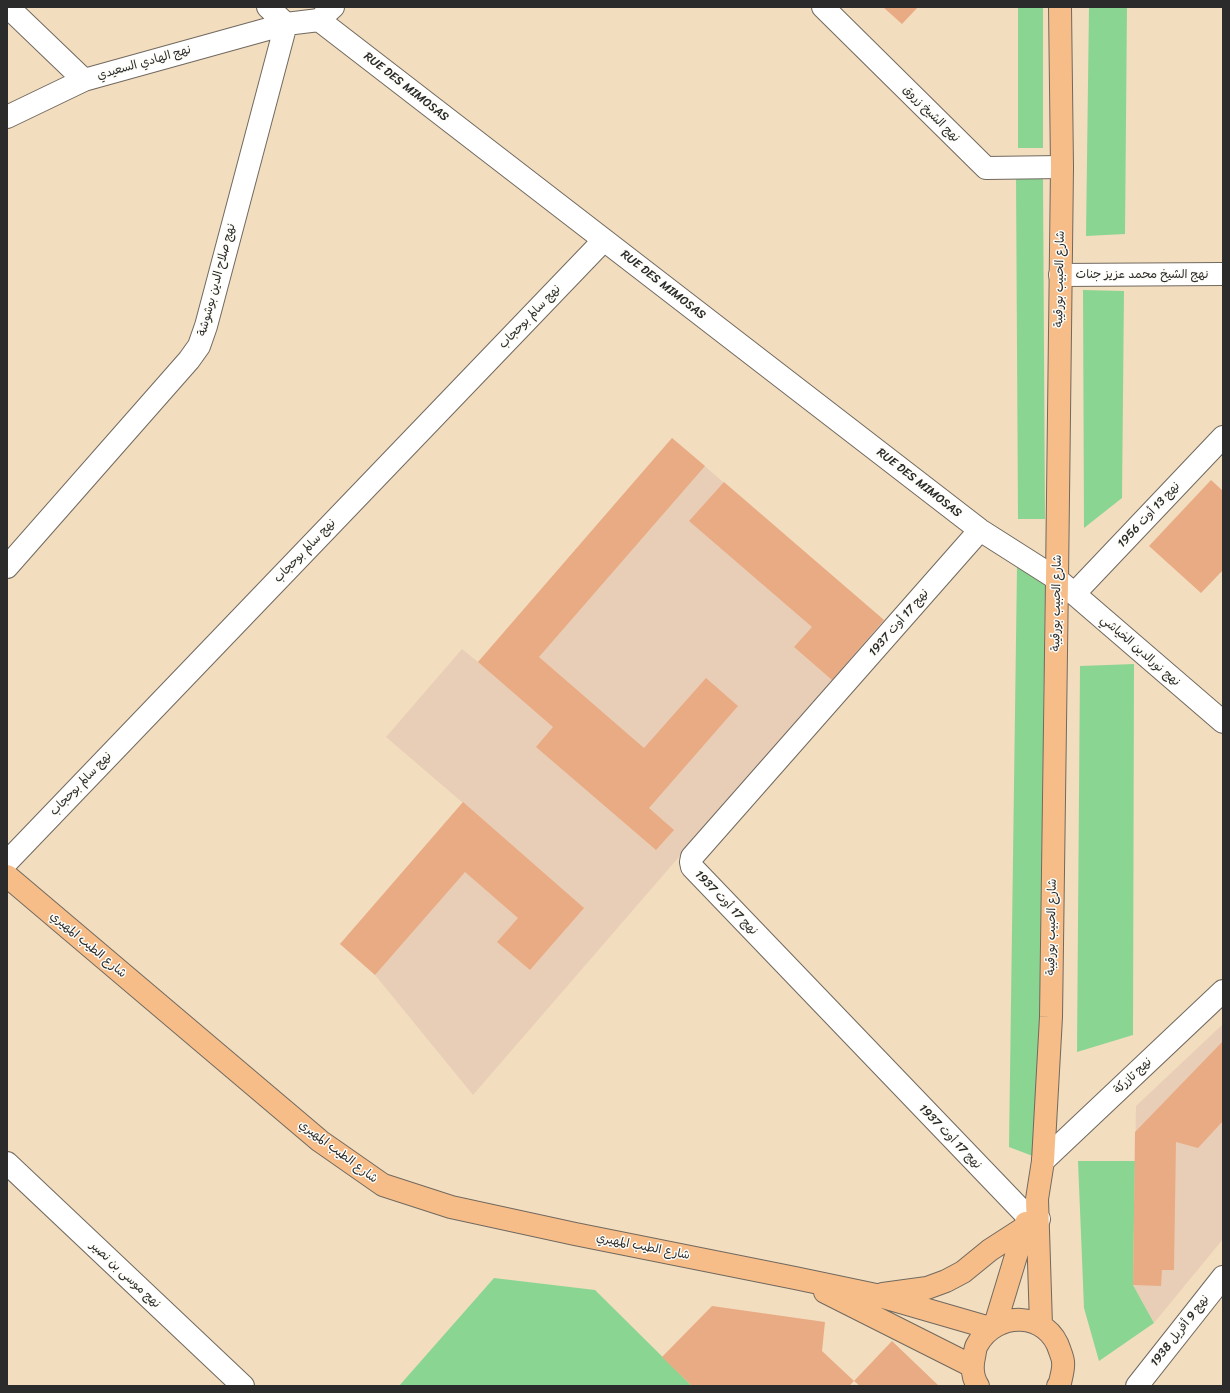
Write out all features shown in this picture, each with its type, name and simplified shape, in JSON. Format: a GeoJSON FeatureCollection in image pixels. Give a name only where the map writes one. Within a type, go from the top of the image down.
{"type":"FeatureCollection","features":[{"type":"Feature","properties":{"kind":"main road","name":"شارع الحبيب بورقيبة"},"geometry":{"type":"LineString","coordinates":[[1032,1216],[1043,1160],[1051,1017],[1062,167],[1060,7]]}},
{"type":"Feature","properties":{"kind":"main road","name":"شارع الطيب المهيري"},"geometry":{"type":"LineString","coordinates":[[7,876],[320,1141],[383,1185],[451,1207],[575,1234],[876,1295],[993,1327]]}},
{"type":"Feature","properties":{"kind":"main road"},"geometry":{"type":"LineString","coordinates":[[876,1295],[927,1288],[946,1281],[963,1272],[1032,1216]]}},
{"type":"Feature","properties":{"kind":"main road"},"geometry":{"type":"LineString","coordinates":[[1032,1216],[1041,1325]]}},
{"type":"Feature","properties":{"kind":"main road"},"geometry":{"type":"LineString","coordinates":[[993,1327],[1032,1216]]}},
{"type":"Feature","properties":{"kind":"main road","name":"شارع الطيب المهيري"},"geometry":{"type":"LineString","coordinates":[[795,1278],[975,1376]]}},
{"type":"Feature","properties":{"kind":"main road"},"geometry":{"type":"LineString","coordinates":[[975,1376],[976,1345],[993,1327],[1006,1321],[1018,1319],[1041,1325],[1057,1341],[1064,1362],[1060,1385]]}},
{"type":"Feature","properties":{"kind":"street"},"geometry":{"type":"LineString","coordinates":[[8,7],[84,80]]}},
{"type":"Feature","properties":{"kind":"street"},"geometry":{"type":"LineString","coordinates":[[268,7],[286,24]]}},
{"type":"Feature","properties":{"kind":"street","name":"نهج الشيخ زروق"},"geometry":{"type":"LineString","coordinates":[[822,7],[986,168],[1062,167]]}},
{"type":"Feature","properties":{"kind":"street","name":"RUE DES MIMOSAS"},"geometry":{"type":"LineString","coordinates":[[286,24],[326,13],[604,240],[980,530],[1057,579]]}},
{"type":"Feature","properties":{"kind":"street","name":"نهج الهادي السعيدي"},"geometry":{"type":"LineString","coordinates":[[7,117],[84,80],[286,24]]}},
{"type":"Feature","properties":{"kind":"street","name":"نهج صلاح الدين بوشوشة"},"geometry":{"type":"LineString","coordinates":[[7,567],[189,360],[199,346],[206,326],[286,24]]}},
{"type":"Feature","properties":{"kind":"street","name":"نهج سالم بوحجاب"},"geometry":{"type":"LineString","coordinates":[[7,862],[604,240]]}},
{"type":"Feature","properties":{"kind":"street","name":"نهج الشيخ محمد عزيز جنات"},"geometry":{"type":"LineString","coordinates":[[1060,275],[1223,274]]}},
{"type":"Feature","properties":{"kind":"street","name":"نهج 13 أوت 1956"},"geometry":{"type":"LineString","coordinates":[[1074,594],[1223,437]]}},
{"type":"Feature","properties":{"kind":"street","name":"نهج 17 أوت 1937"},"geometry":{"type":"LineString","coordinates":[[980,530],[692,857],[691,862],[692,867],[1032,1216]]}},
{"type":"Feature","properties":{"kind":"street","name":"نهج نورالدين الخياشي"},"geometry":{"type":"LineString","coordinates":[[1057,579],[1223,722]]}},
{"type":"Feature","properties":{"kind":"street","name":"نهج تازركة"},"geometry":{"type":"LineString","coordinates":[[1043,1160],[1223,991]]}},
{"type":"Feature","properties":{"kind":"street","name":"نهج موسى بن نصير"},"geometry":{"type":"LineString","coordinates":[[7,1163],[243,1386]]}},
{"type":"Feature","properties":{"kind":"street","name":"نهج 9 أفريل 1938"},"geometry":{"type":"LineString","coordinates":[[1137,1386],[1223,1277]]}},
{"type":"Feature","properties":{"kind":"shaded area"},"geometry":{"type":"Polygon","coordinates":[[[672,438],[884,620],[473,1095],[375,975],[340,944],[463,803],[386,737],[462,649],[478,662],[672,438]]]}},
{"type":"Feature","properties":{"kind":"shaded area"},"geometry":{"type":"Polygon","coordinates":[[[1223,1024],[1223,1239],[1154,1323],[1133,1285],[1136,1106],[1223,1024]]]}},
{"type":"Feature","properties":{"kind":"green space"},"geometry":{"type":"Polygon","coordinates":[[[1018,7],[1043,7],[1043,148],[1018,148],[1018,7]]]}},
{"type":"Feature","properties":{"kind":"green space"},"geometry":{"type":"Polygon","coordinates":[[[1089,7],[1127,7],[1125,234],[1086,236],[1089,7]]]}},
{"type":"Feature","properties":{"kind":"green space"},"geometry":{"type":"Polygon","coordinates":[[[1016,178],[1043,178],[1045,519],[1018,519],[1016,178]]]}},
{"type":"Feature","properties":{"kind":"green space"},"geometry":{"type":"Polygon","coordinates":[[[1083,290],[1124,291],[1122,498],[1084,528],[1083,290]]]}},
{"type":"Feature","properties":{"kind":"green space"},"geometry":{"type":"Polygon","coordinates":[[[1017,567],[1045,585],[1038,1158],[1009,1147],[1017,567]]]}},
{"type":"Feature","properties":{"kind":"green space"},"geometry":{"type":"Polygon","coordinates":[[[1134,664],[1133,1035],[1077,1052],[1080,666],[1134,664]]]}},
{"type":"Feature","properties":{"kind":"green space"},"geometry":{"type":"Polygon","coordinates":[[[1078,1161],[1135,1161],[1133,1285],[1154,1323],[1099,1361],[1084,1308],[1078,1161]]]}},
{"type":"Feature","properties":{"kind":"green space"},"geometry":{"type":"Polygon","coordinates":[[[494,1278],[595,1290],[692,1386],[399,1386],[494,1278]]]}},
{"type":"Feature","properties":{"kind":"building"},"geometry":{"type":"Polygon","coordinates":[[[883,7],[918,7],[902,24],[883,7]]]}},
{"type":"Feature","properties":{"kind":"building"},"geometry":{"type":"Polygon","coordinates":[[[672,438],[705,466],[539,657],[644,748],[706,678],[738,706],[649,808],[674,830],[656,850],[536,747],[553,727],[478,662],[672,438]]]}},
{"type":"Feature","properties":{"kind":"building"},"geometry":{"type":"Polygon","coordinates":[[[1211,480],[1223,491],[1223,570],[1201,593],[1149,546],[1211,480]]]}},
{"type":"Feature","properties":{"kind":"building"},"geometry":{"type":"Polygon","coordinates":[[[724,482],[884,620],[832,680],[794,647],[812,627],[689,521],[724,482]]]}},
{"type":"Feature","properties":{"kind":"building"},"geometry":{"type":"Polygon","coordinates":[[[463,802],[584,908],[530,970],[497,942],[518,918],[465,872],[375,975],[340,944],[463,802]]]}},
{"type":"Feature","properties":{"kind":"building"},"geometry":{"type":"Polygon","coordinates":[[[1223,1041],[1223,1121],[1198,1148],[1176,1142],[1174,1270],[1162,1270],[1161,1286],[1133,1285],[1135,1132],[1223,1041]]]}},
{"type":"Feature","properties":{"kind":"building"},"geometry":{"type":"Polygon","coordinates":[[[712,1306],[825,1322],[822,1351],[854,1381],[849,1386],[692,1386],[662,1357],[712,1306]]]}},
{"type":"Feature","properties":{"kind":"building"},"geometry":{"type":"Polygon","coordinates":[[[892,1341],[939,1386],[860,1386],[854,1381],[892,1341]]]}}]}
